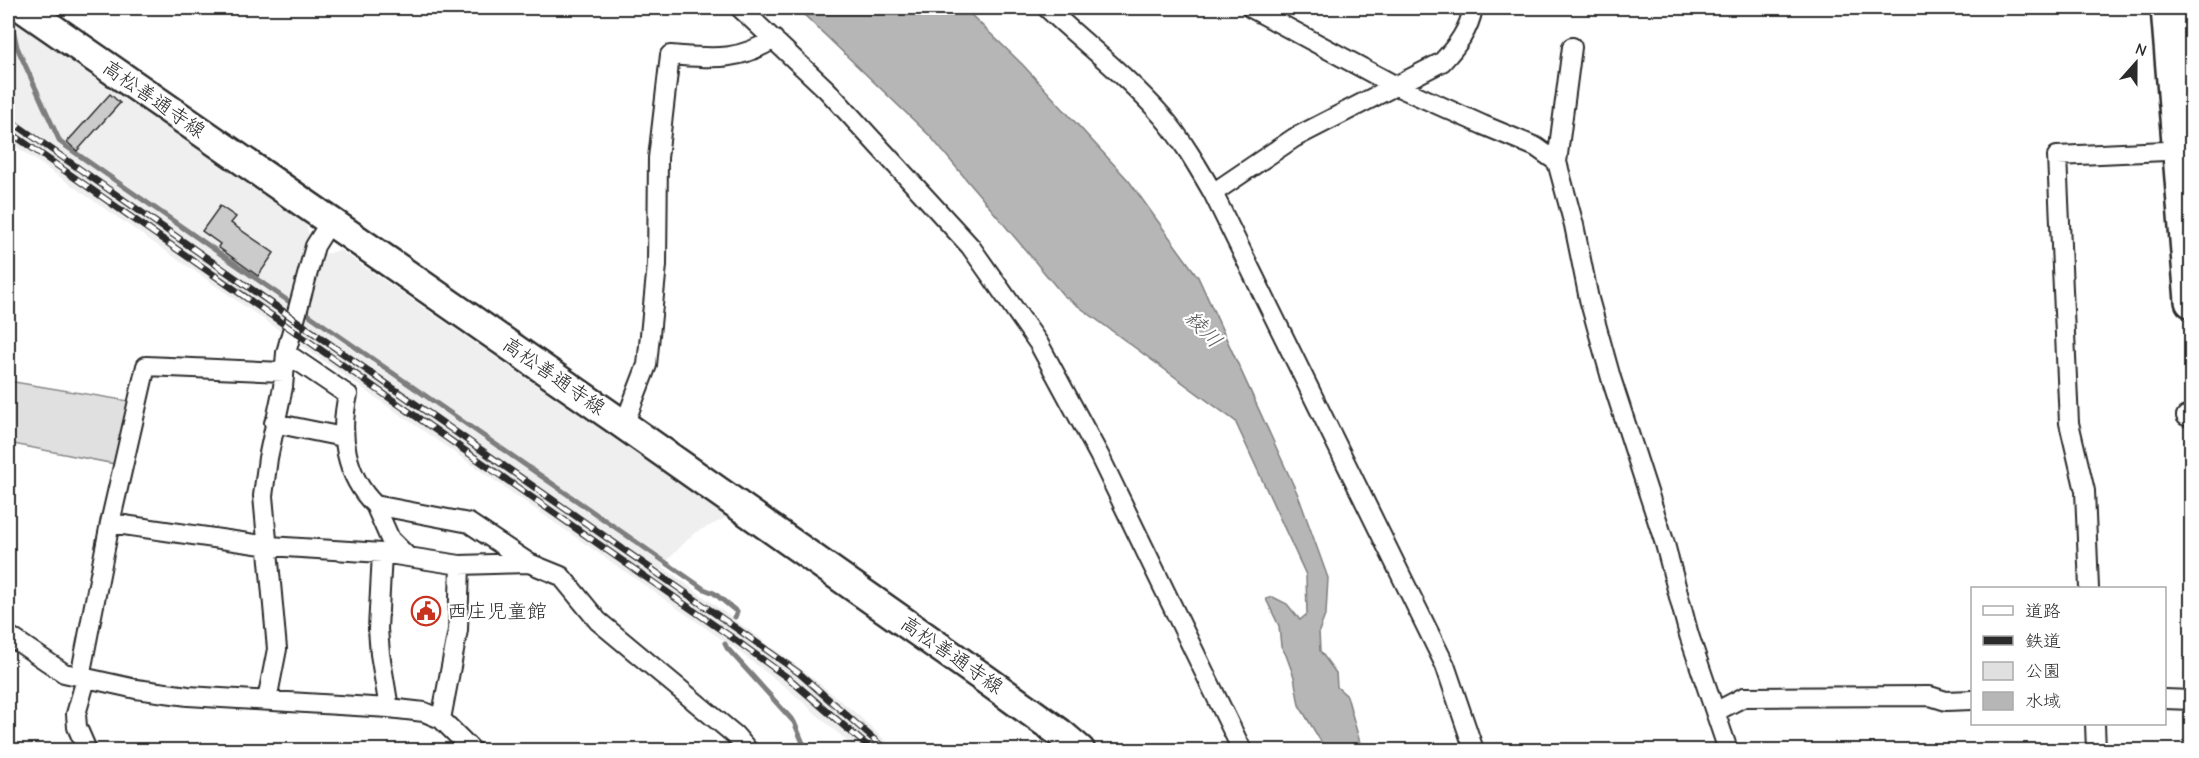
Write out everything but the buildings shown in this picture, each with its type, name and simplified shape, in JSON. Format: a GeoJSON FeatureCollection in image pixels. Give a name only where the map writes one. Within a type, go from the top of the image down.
{"type":"FeatureCollection","features":[{"type":"Feature","properties":{"kind":"highway"},"geometry":{"type":"LineString","coordinates":[[2168,8],[2186,150],[2192,301]]}},
{"type":"Feature","properties":{"kind":"main road","name":"高松善通寺線"},"geometry":{"type":"LineString","coordinates":[[23,8],[985,678],[1080,750]]}},
{"type":"Feature","properties":{"kind":"street"},"geometry":{"type":"LineString","coordinates":[[740,8],[827,90],[970,246],[1039,345],[1100,455],[1242,750]]}},
{"type":"Feature","properties":{"kind":"street"},"geometry":{"type":"LineString","coordinates":[[1047,8],[1112,65],[1163,117],[1196,162],[1445,665],[1474,750]]}},
{"type":"Feature","properties":{"kind":"street"},"geometry":{"type":"LineString","coordinates":[[1251,8],[1396,86],[1536,147],[1557,162]]}},
{"type":"Feature","properties":{"kind":"street"},"geometry":{"type":"LineString","coordinates":[[1213,193],[1294,138],[1442,62],[1456,47],[1466,30],[1473,8]]}},
{"type":"Feature","properties":{"kind":"street"},"geometry":{"type":"LineString","coordinates":[[624,425],[647,364],[657,265],[658,158],[670,55],[722,58],[756,50],[774,39]]}},
{"type":"Feature","properties":{"kind":"street"},"geometry":{"type":"LineString","coordinates":[[1572,47],[1557,162],[1574,225],[1589,299],[1611,378],[1665,544],[1689,635],[1728,750]]}},
{"type":"Feature","properties":{"kind":"street"},"geometry":{"type":"LineString","coordinates":[[2089,587],[2085,491],[2069,423],[2057,156],[2186,150]]}},
{"type":"Feature","properties":{"kind":"street"},"geometry":{"type":"LineString","coordinates":[[267,700],[278,649],[263,496],[286,353],[315,246],[330,222]]}},
{"type":"Feature","properties":{"kind":"street"},"geometry":{"type":"LineString","coordinates":[[286,353],[348,394],[343,437],[352,474],[366,496],[375,505],[390,539],[408,557]]}},
{"type":"Feature","properties":{"kind":"street"},"geometry":{"type":"LineString","coordinates":[[87,750],[77,727],[76,714],[110,523],[146,366],[284,372]]}},
{"type":"Feature","properties":{"kind":"street"},"geometry":{"type":"LineString","coordinates":[[274,423],[343,437]]}},
{"type":"Feature","properties":{"kind":"street"},"geometry":{"type":"LineString","coordinates":[[375,505],[469,522],[529,563],[561,576],[598,621],[735,735],[748,750]]}},
{"type":"Feature","properties":{"kind":"street"},"geometry":{"type":"LineString","coordinates":[[110,523],[268,546],[382,553],[460,565],[529,563]]}},
{"type":"Feature","properties":{"kind":"street"},"geometry":{"type":"LineString","coordinates":[[382,553],[378,629],[389,708]]}},
{"type":"Feature","properties":{"kind":"street"},"geometry":{"type":"LineString","coordinates":[[441,719],[458,630],[460,565]]}},
{"type":"Feature","properties":{"kind":"street"},"geometry":{"type":"LineString","coordinates":[[8,635],[64,672],[136,689],[188,696],[424,712],[441,719],[472,750]]}},
{"type":"Feature","properties":{"kind":"street"},"geometry":{"type":"LineString","coordinates":[[1715,712],[1744,697],[1930,696],[1946,701],[1971,700]]}},
{"type":"Feature","properties":{"kind":"street"},"geometry":{"type":"LineString","coordinates":[[2166,699],[2192,700]]}},
{"type":"Feature","properties":{"kind":"street"},"geometry":{"type":"LineString","coordinates":[[2095,725],[2096,750]]}},
{"type":"Feature","properties":{"kind":"shaded area"},"geometry":{"type":"Polygon","coordinates":[[[8,16],[306,224],[311,243],[290,309],[305,319],[325,254],[340,250],[728,517],[694,533],[662,566],[804,671],[857,714],[896,750],[857,750],[788,689],[730,645],[8,141],[8,16]]]}},
{"type":"Feature","properties":{"kind":"green space"},"geometry":{"type":"Polygon","coordinates":[[[8,381],[129,401],[115,464],[8,443],[8,381]]]}},
{"type":"Feature","properties":{"kind":"water","name":"綾川"},"geometry":{"type":"Polygon","coordinates":[[[797,8],[964,8],[1022,64],[1129,181],[1198,277],[1298,495],[1328,578],[1326,613],[1319,631],[1320,651],[1336,673],[1337,687],[1347,696],[1362,750],[1326,750],[1299,705],[1294,677],[1281,646],[1279,626],[1266,599],[1273,597],[1287,604],[1300,620],[1307,614],[1306,575],[1235,421],[1063,295],[930,136],[797,8]]]}},
{"type":"Feature","properties":{"kind":"waterway"},"geometry":{"type":"LineString","coordinates":[[14,18],[12,24],[17,47],[60,142],[294,305]]}},
{"type":"Feature","properties":{"kind":"waterway"},"geometry":{"type":"LineString","coordinates":[[302,310],[704,589],[714,593],[737,612],[735,617]]}},
{"type":"Feature","properties":{"kind":"waterway"},"geometry":{"type":"LineString","coordinates":[[725,644],[794,722],[806,750]]}},
{"type":"Feature","properties":{"kind":"railway"},"geometry":{"type":"LineString","coordinates":[[8,119],[799,673],[886,750]]}},
{"type":"Feature","properties":{"kind":"railway"},"geometry":{"type":"LineString","coordinates":[[8,131],[737,641],[792,681],[872,750]]}},
{"type":"Feature","properties":{"kind":"place","name":"西庄児童館"},"geometry":{"type":"Point","coordinates":[426,611]}}]}
